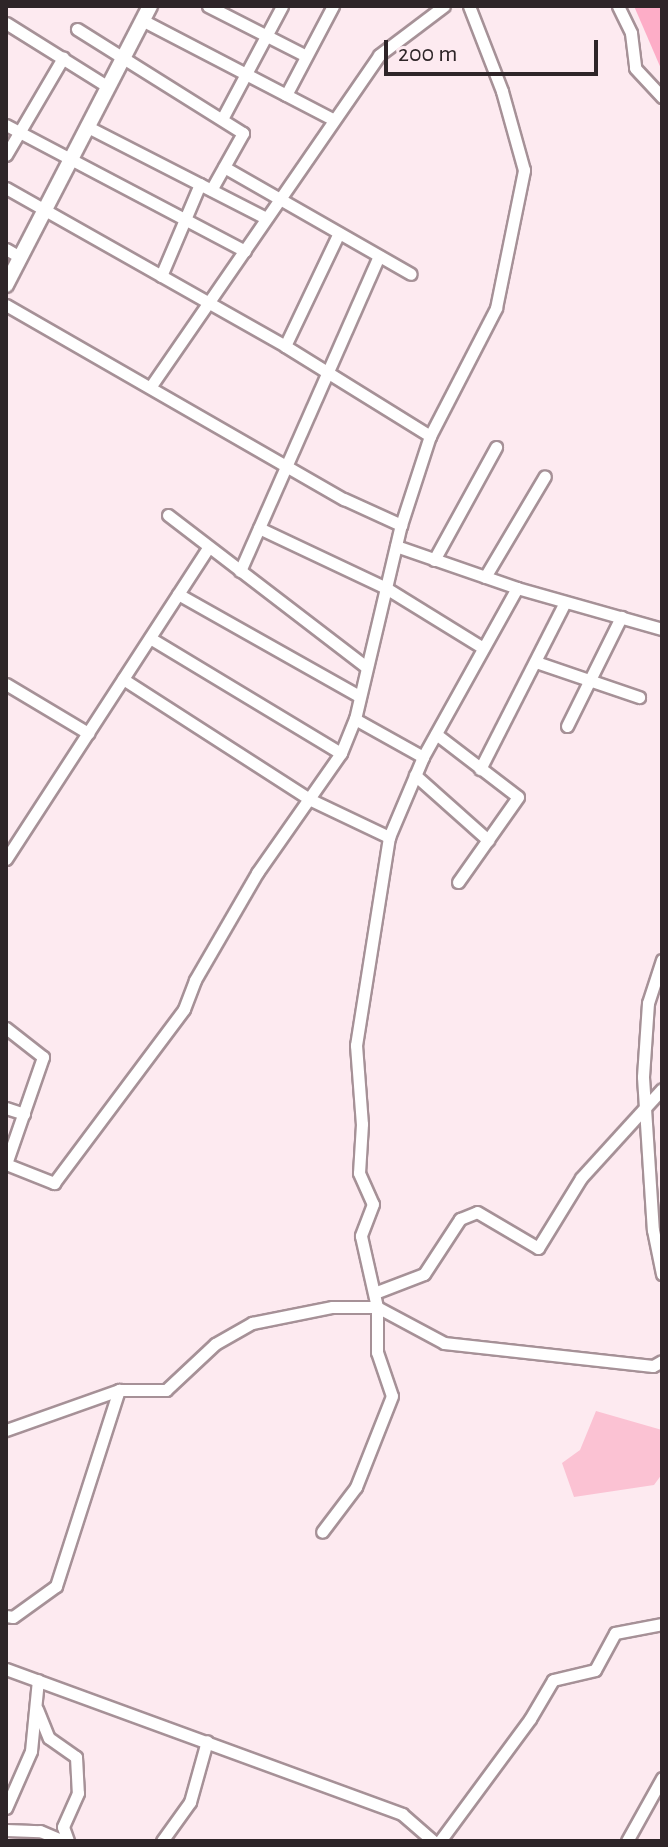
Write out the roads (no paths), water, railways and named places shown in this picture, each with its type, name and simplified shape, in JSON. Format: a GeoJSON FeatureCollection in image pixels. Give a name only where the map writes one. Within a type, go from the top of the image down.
{"type":"FeatureCollection","features":[{"type":"Feature","properties":{"kind":"main road"},"geometry":{"type":"LineString","coordinates":[[6,285],[150,6]]}},
{"type":"Feature","properties":{"kind":"street"},"geometry":{"type":"LineString","coordinates":[[208,6],[306,56]]}},
{"type":"Feature","properties":{"kind":"street"},"geometry":{"type":"LineString","coordinates":[[222,119],[282,6]]}},
{"type":"Feature","properties":{"kind":"street"},"geometry":{"type":"LineString","coordinates":[[286,95],[333,6]]}},
{"type":"Feature","properties":{"kind":"street"},"geometry":{"type":"LineString","coordinates":[[151,386],[379,55],[441,10],[456,6]]}},
{"type":"Feature","properties":{"kind":"street"},"geometry":{"type":"LineString","coordinates":[[6,1028],[43,1057],[6,1164],[54,1183],[184,1009],[195,980],[257,873],[341,753],[355,719],[365,666],[401,525],[430,436],[496,308],[524,170],[502,91],[469,6]]}},
{"type":"Feature","properties":{"kind":"street"},"geometry":{"type":"LineString","coordinates":[[618,6],[631,33],[635,68],[662,97]]}},
{"type":"Feature","properties":{"kind":"street"},"geometry":{"type":"LineString","coordinates":[[142,20],[334,120]]}},
{"type":"Feature","properties":{"kind":"street"},"geometry":{"type":"LineString","coordinates":[[6,23],[107,86]]}},
{"type":"Feature","properties":{"kind":"street"},"geometry":{"type":"LineString","coordinates":[[77,29],[243,133],[224,167],[205,187],[185,219],[161,276]]}},
{"type":"Feature","properties":{"kind":"street"},"geometry":{"type":"LineString","coordinates":[[6,155],[63,58]]}},
{"type":"Feature","properties":{"kind":"street"},"geometry":{"type":"LineString","coordinates":[[6,125],[245,251]]}},
{"type":"Feature","properties":{"kind":"street"},"geometry":{"type":"LineString","coordinates":[[86,126],[266,218]]}},
{"type":"Feature","properties":{"kind":"street"},"geometry":{"type":"LineString","coordinates":[[224,167],[411,274]]}},
{"type":"Feature","properties":{"kind":"street"},"geometry":{"type":"LineString","coordinates":[[6,188],[285,346],[430,436]]}},
{"type":"Feature","properties":{"kind":"street"},"geometry":{"type":"LineString","coordinates":[[285,346],[339,233]]}},
{"type":"Feature","properties":{"kind":"street"},"geometry":{"type":"LineString","coordinates":[[6,249],[20,257]]}},
{"type":"Feature","properties":{"kind":"street"},"geometry":{"type":"LineString","coordinates":[[240,571],[379,256]]}},
{"type":"Feature","properties":{"kind":"street"},"geometry":{"type":"LineString","coordinates":[[6,305],[286,465],[401,525]]}},
{"type":"Feature","properties":{"kind":"street"},"geometry":{"type":"LineString","coordinates":[[434,560],[496,447]]}},
{"type":"Feature","properties":{"kind":"street"},"geometry":{"type":"LineString","coordinates":[[485,577],[545,476]]}},
{"type":"Feature","properties":{"kind":"street"},"geometry":{"type":"LineString","coordinates":[[168,515],[365,666]]}},
{"type":"Feature","properties":{"kind":"street"},"geometry":{"type":"LineString","coordinates":[[259,528],[386,588],[483,648]]}},
{"type":"Feature","properties":{"kind":"street"},"geometry":{"type":"LineString","coordinates":[[396,546],[517,588],[662,629]]}},
{"type":"Feature","properties":{"kind":"street"},"geometry":{"type":"LineString","coordinates":[[6,859],[209,547]]}},
{"type":"Feature","properties":{"kind":"street"},"geometry":{"type":"LineString","coordinates":[[322,1532],[356,1487],[392,1396],[377,1352],[377,1292],[361,1236],[373,1204],[359,1173],[362,1124],[356,1045],[389,837],[423,757],[517,588]]}},
{"type":"Feature","properties":{"kind":"street"},"geometry":{"type":"LineString","coordinates":[[178,594],[359,696]]}},
{"type":"Feature","properties":{"kind":"street"},"geometry":{"type":"LineString","coordinates":[[480,769],[565,602]]}},
{"type":"Feature","properties":{"kind":"street"},"geometry":{"type":"LineString","coordinates":[[567,726],[621,617]]}},
{"type":"Feature","properties":{"kind":"street"},"geometry":{"type":"LineString","coordinates":[[150,638],[341,753]]}},
{"type":"Feature","properties":{"kind":"street"},"geometry":{"type":"LineString","coordinates":[[536,662],[639,697]]}},
{"type":"Feature","properties":{"kind":"street"},"geometry":{"type":"LineString","coordinates":[[123,679],[309,799],[389,837]]}},
{"type":"Feature","properties":{"kind":"street"},"geometry":{"type":"LineString","coordinates":[[6,684],[88,733]]}},
{"type":"Feature","properties":{"kind":"street"},"geometry":{"type":"LineString","coordinates":[[355,719],[423,757]]}},
{"type":"Feature","properties":{"kind":"street"},"geometry":{"type":"LineString","coordinates":[[436,734],[518,797],[458,882]]}},
{"type":"Feature","properties":{"kind":"street"},"geometry":{"type":"LineString","coordinates":[[415,775],[488,840]]}},
{"type":"Feature","properties":{"kind":"street"},"geometry":{"type":"LineString","coordinates":[[662,960],[648,1003],[643,1077],[649,1105],[653,1230],[662,1274]]}},
{"type":"Feature","properties":{"kind":"street"},"geometry":{"type":"LineString","coordinates":[[377,1292],[424,1274],[460,1219],[477,1212],[538,1248],[581,1178],[662,1089]]}},
{"type":"Feature","properties":{"kind":"street"},"geometry":{"type":"LineString","coordinates":[[6,1108],[24,1114]]}},
{"type":"Feature","properties":{"kind":"street"},"geometry":{"type":"LineString","coordinates":[[6,1430],[119,1390],[166,1390],[215,1344],[252,1323],[332,1307],[377,1307],[444,1343],[653,1366],[662,1361]]}},
{"type":"Feature","properties":{"kind":"street"},"geometry":{"type":"LineString","coordinates":[[6,1616],[13,1617],[56,1586],[119,1390]]}},
{"type":"Feature","properties":{"kind":"street"},"geometry":{"type":"LineString","coordinates":[[440,1841],[530,1719],[553,1680],[595,1670],[615,1633],[662,1624]]}},
{"type":"Feature","properties":{"kind":"street"},"geometry":{"type":"LineString","coordinates":[[6,1669],[402,1814],[433,1841]]}},
{"type":"Feature","properties":{"kind":"street"},"geometry":{"type":"LineString","coordinates":[[6,1808],[31,1751],[38,1680]]}},
{"type":"Feature","properties":{"kind":"street"},"geometry":{"type":"LineString","coordinates":[[6,1830],[40,1831],[65,1841],[63,1827],[78,1793],[76,1757],[49,1738],[37,1709]]}},
{"type":"Feature","properties":{"kind":"street"},"geometry":{"type":"LineString","coordinates":[[162,1841],[190,1802],[207,1741]]}},
{"type":"Feature","properties":{"kind":"street"},"geometry":{"type":"LineString","coordinates":[[627,1841],[662,1778]]}}]}
